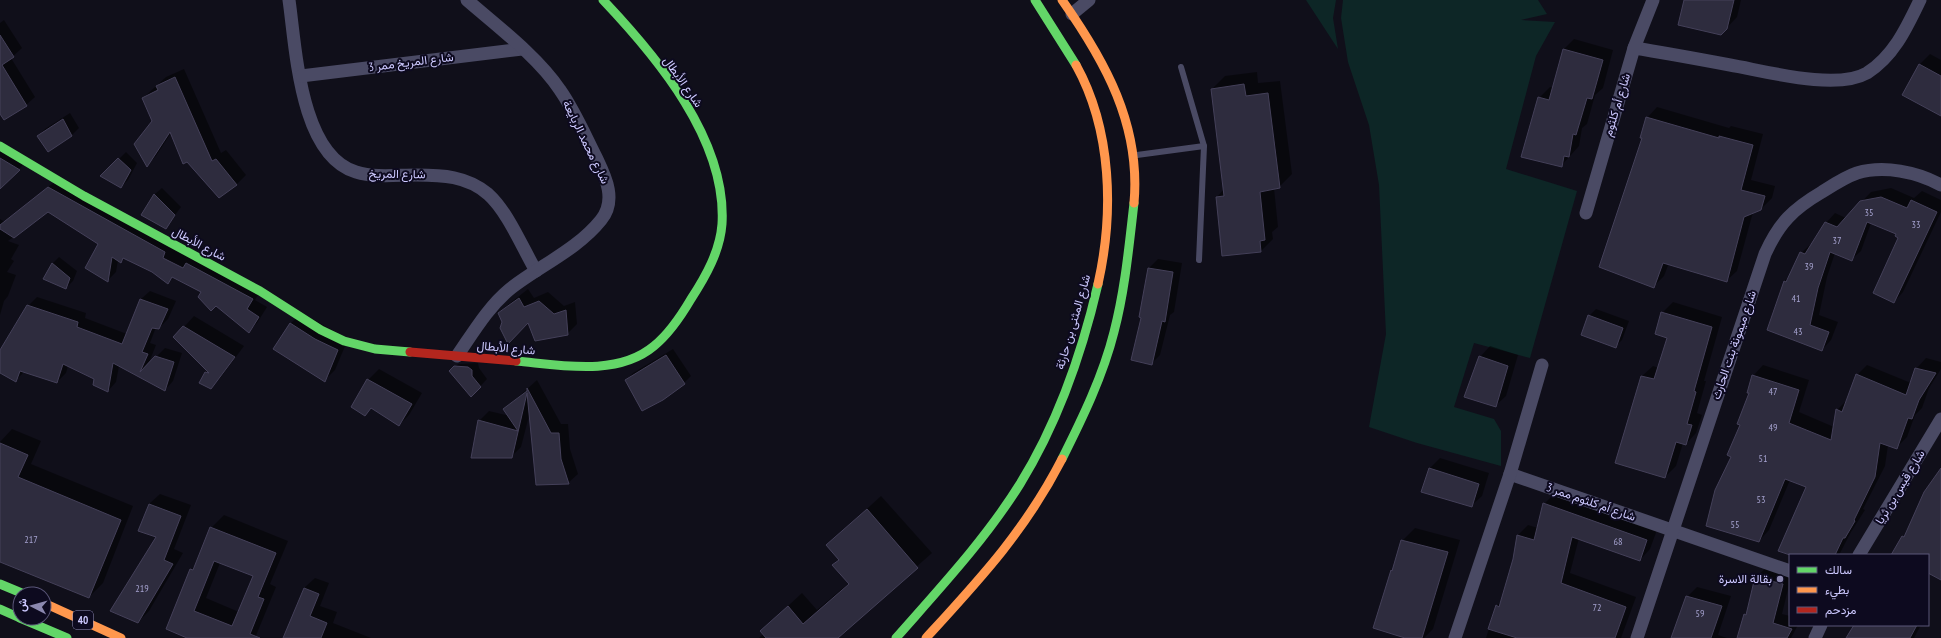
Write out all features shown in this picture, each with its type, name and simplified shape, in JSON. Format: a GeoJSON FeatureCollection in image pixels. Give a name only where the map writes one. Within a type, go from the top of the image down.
{"type":"FeatureCollection","features":[{"type":"Feature","properties":{"kind":"main road","name":"شارع الأبطال"},"geometry":{"type":"LineString","coordinates":[[0,146],[84,196],[260,291],[344,342],[375,349],[576,366],[602,366],[621,363],[640,356],[659,343],[680,316],[705,277],[718,249],[723,224],[722,197],[703,135],[684,100],[623,20],[603,0]]}},
{"type":"Feature","properties":{"kind":"main road","name":"شارع المثنى بن حارثة"},"geometry":{"type":"LineString","coordinates":[[896,638],[967,556],[1020,484],[1056,413],[1079,355],[1101,270],[1108,204],[1106,155],[1091,96],[1071,55],[1035,0]]}},
{"type":"Feature","properties":{"kind":"main road"},"geometry":{"type":"LineString","coordinates":[[926,638],[992,566],[1022,526],[1051,480],[1098,379],[1114,331],[1126,268],[1134,202],[1134,156],[1122,106],[1108,71],[1062,0]]}},
{"type":"Feature","properties":{"kind":"main road"},"geometry":{"type":"LineString","coordinates":[[0,584],[12,589]]}},
{"type":"Feature","properties":{"kind":"main road","name":"40"},"geometry":{"type":"LineString","coordinates":[[52,607],[121,638]]}},
{"type":"Feature","properties":{"kind":"main road","name":"40"},"geometry":{"type":"LineString","coordinates":[[0,609],[12,614]]}},
{"type":"Feature","properties":{"kind":"main road","name":"40"},"geometry":{"type":"LineString","coordinates":[[39,626],[67,638]]}},
{"type":"Feature","properties":{"kind":"street","name":"شارع المريخ"},"geometry":{"type":"LineString","coordinates":[[289,0],[304,99],[318,136],[330,156],[342,166],[356,172],[371,175],[442,175],[459,178],[474,184],[488,194],[499,206],[536,271]]}},
{"type":"Feature","properties":{"kind":"street","name":"شارع محمد الربايعة"},"geometry":{"type":"LineString","coordinates":[[457,356],[487,313],[508,290],[563,253],[591,230],[602,218],[608,205],[609,192],[605,176],[573,111],[560,89],[522,48],[467,0]]}},
{"type":"Feature","properties":{"kind":"street"},"geometry":{"type":"LineString","coordinates":[[1072,14],[1089,0]]}},
{"type":"Feature","properties":{"kind":"street","name":"شارع أم كلثوم"},"geometry":{"type":"LineString","coordinates":[[1586,213],[1634,48],[1653,0]]}},
{"type":"Feature","properties":{"kind":"street"},"geometry":{"type":"LineString","coordinates":[[1634,48],[1809,80],[1843,80],[1866,73],[1885,59],[1904,34],[1920,0]]}},
{"type":"Feature","properties":{"kind":"street","name":"شارع المريخ ممر 3"},"geometry":{"type":"LineString","coordinates":[[301,76],[522,48]]}},
{"type":"Feature","properties":{"kind":"street","name":"شارع ميمونة بنت الحارث"},"geometry":{"type":"LineString","coordinates":[[1638,638],[1672,530],[1765,254],[1782,223],[1803,204],[1845,178],[1858,173],[1894,170],[1918,175],[1941,185]]}},
{"type":"Feature","properties":{"kind":"street"},"geometry":{"type":"LineString","coordinates":[[1456,638],[1510,474],[1542,364]]}},
{"type":"Feature","properties":{"kind":"street","name":"شارع قيس بن ثريا"},"geometry":{"type":"LineString","coordinates":[[1860,554],[1941,419]]}},
{"type":"Feature","properties":{"kind":"street","name":"شارع أم كلثوم ممر 3"},"geometry":{"type":"LineString","coordinates":[[1510,474],[1789,571]]}},
{"type":"Feature","properties":{"kind":"street"},"geometry":{"type":"LineString","coordinates":[[1815,638],[1821,626]]}},
{"type":"Feature","properties":{"kind":"lane"},"geometry":{"type":"LineString","coordinates":[[1182,67],[1204,146],[1199,260]]}},
{"type":"Feature","properties":{"kind":"lane"},"geometry":{"type":"LineString","coordinates":[[1134,156],[1204,146]]}},
{"type":"Feature","properties":{"kind":"green space"},"geometry":{"type":"Polygon","coordinates":[[[1306,0],[1336,0],[1333,18],[1338,49],[1306,0]]]}},
{"type":"Feature","properties":{"kind":"green space"},"geometry":{"type":"Polygon","coordinates":[[[1343,0],[1538,0],[1547,14],[1521,20],[1555,22],[1536,56],[1506,169],[1577,191],[1530,358],[1474,343],[1454,407],[1494,419],[1501,431],[1501,466],[1417,443],[1369,427],[1386,334],[1379,185],[1369,125],[1348,62],[1341,18],[1343,0]]]}},
{"type":"Feature","properties":{"kind":"building"},"geometry":{"type":"Polygon","coordinates":[[[1684,0],[1734,0],[1727,29],[1721,35],[1678,25],[1684,0]]]}},
{"type":"Feature","properties":{"kind":"building"},"geometry":{"type":"Polygon","coordinates":[[[0,35],[14,57],[2,65],[27,106],[4,120],[0,114],[0,35]]]}},
{"type":"Feature","properties":{"kind":"building"},"geometry":{"type":"Polygon","coordinates":[[[1563,49],[1603,60],[1592,99],[1587,98],[1576,135],[1573,134],[1569,157],[1564,156],[1562,167],[1521,157],[1538,97],[1549,100],[1563,49]]]}},
{"type":"Feature","properties":{"kind":"building"},"geometry":{"type":"Polygon","coordinates":[[[1919,64],[1941,76],[1941,116],[1902,95],[1919,64]]]}},
{"type":"Feature","properties":{"kind":"building"},"geometry":{"type":"Polygon","coordinates":[[[175,77],[212,161],[216,159],[237,185],[219,198],[187,162],[183,164],[170,132],[147,167],[134,144],[152,121],[142,98],[158,90],[156,86],[175,77]]]}},
{"type":"Feature","properties":{"kind":"building"},"geometry":{"type":"Polygon","coordinates":[[[1244,84],[1246,96],[1268,93],[1280,188],[1260,192],[1265,240],[1260,241],[1261,252],[1222,256],[1216,197],[1224,196],[1211,89],[1244,84]]]}},
{"type":"Feature","properties":{"kind":"building"},"geometry":{"type":"Polygon","coordinates":[[[1646,117],[1719,138],[1719,136],[1753,145],[1741,190],[1765,196],[1761,210],[1744,217],[1727,282],[1663,263],[1654,288],[1599,267],[1642,138],[1640,138],[1646,117]]]}},
{"type":"Feature","properties":{"kind":"building"},"geometry":{"type":"Polygon","coordinates":[[[63,119],[72,136],[48,152],[37,136],[63,119]]]}},
{"type":"Feature","properties":{"kind":"building"},"geometry":{"type":"Polygon","coordinates":[[[0,158],[20,170],[0,189],[0,158]]]}},
{"type":"Feature","properties":{"kind":"building"},"geometry":{"type":"Polygon","coordinates":[[[118,158],[131,170],[121,188],[100,176],[118,158]]]}},
{"type":"Feature","properties":{"kind":"building"},"geometry":{"type":"Polygon","coordinates":[[[48,187],[165,252],[163,258],[183,268],[186,263],[253,299],[247,309],[259,317],[249,333],[216,306],[211,311],[198,297],[201,292],[172,277],[168,284],[152,272],[123,258],[121,263],[112,257],[108,282],[85,268],[98,244],[48,212],[14,238],[0,229],[0,225],[48,187]]]}},
{"type":"Feature","properties":{"kind":"building"},"geometry":{"type":"Polygon","coordinates":[[[154,194],[175,215],[166,229],[141,215],[154,194]]]}},
{"type":"Feature","properties":{"kind":"building"},"geometry":{"type":"Polygon","coordinates":[[[1881,197],[1907,208],[1911,200],[1937,212],[1894,303],[1873,293],[1898,238],[1895,236],[1896,234],[1867,222],[1852,261],[1830,252],[1818,288],[1810,325],[1829,332],[1822,351],[1767,330],[1784,281],[1786,282],[1800,252],[1805,254],[1825,222],[1837,227],[1860,201],[1881,197]]]}},
{"type":"Feature","properties":{"kind":"building"},"geometry":{"type":"Polygon","coordinates":[[[52,263],[70,278],[66,289],[43,279],[52,263]]]}},
{"type":"Feature","properties":{"kind":"building"},"geometry":{"type":"Polygon","coordinates":[[[1148,268],[1173,272],[1165,322],[1162,321],[1152,365],[1131,360],[1141,318],[1139,317],[1148,268]]]}},
{"type":"Feature","properties":{"kind":"building"},"geometry":{"type":"Polygon","coordinates":[[[519,298],[524,307],[539,301],[554,314],[566,310],[568,335],[535,341],[528,323],[508,344],[500,328],[502,322],[498,313],[519,298]]]}},
{"type":"Feature","properties":{"kind":"building"},"geometry":{"type":"Polygon","coordinates":[[[140,299],[168,309],[159,329],[152,328],[142,352],[148,354],[140,372],[155,356],[174,362],[165,391],[113,363],[108,392],[93,385],[94,379],[63,364],[57,383],[20,371],[16,382],[0,373],[0,350],[27,305],[78,322],[77,327],[122,344],[140,299]]]}},
{"type":"Feature","properties":{"kind":"building"},"geometry":{"type":"Polygon","coordinates":[[[1661,312],[1712,327],[1694,391],[1696,392],[1687,424],[1692,425],[1686,445],[1676,442],[1665,478],[1615,463],[1641,376],[1654,379],[1667,338],[1655,334],[1661,312]]]}},
{"type":"Feature","properties":{"kind":"building"},"geometry":{"type":"Polygon","coordinates":[[[1588,315],[1623,328],[1616,348],[1581,335],[1588,315]]]}},
{"type":"Feature","properties":{"kind":"building"},"geometry":{"type":"Polygon","coordinates":[[[290,323],[315,339],[338,350],[325,382],[273,349],[290,323]]]}},
{"type":"Feature","properties":{"kind":"building"},"geometry":{"type":"Polygon","coordinates":[[[183,326],[235,357],[211,389],[199,383],[205,372],[209,373],[173,337],[183,326]]]}},
{"type":"Feature","properties":{"kind":"building"},"geometry":{"type":"Polygon","coordinates":[[[666,355],[685,384],[663,400],[642,411],[625,380],[666,355]]]}},
{"type":"Feature","properties":{"kind":"building"},"geometry":{"type":"Polygon","coordinates":[[[1479,356],[1508,366],[1496,407],[1464,397],[1479,356]]]}},
{"type":"Feature","properties":{"kind":"building"},"geometry":{"type":"Polygon","coordinates":[[[454,366],[468,367],[472,370],[472,376],[481,387],[471,397],[449,371],[454,366]]]}},
{"type":"Feature","properties":{"kind":"building"},"geometry":{"type":"Polygon","coordinates":[[[1915,368],[1936,373],[1919,400],[1912,419],[1908,418],[1897,449],[1880,443],[1875,477],[1854,520],[1855,521],[1845,538],[1843,538],[1835,554],[1789,555],[1778,551],[1806,487],[1785,479],[1759,542],[1706,526],[1715,490],[1731,457],[1727,455],[1740,425],[1737,424],[1749,393],[1747,393],[1752,375],[1799,390],[1789,423],[1831,440],[1836,409],[1842,412],[1856,374],[1906,395],[1915,368]]]}},
{"type":"Feature","properties":{"kind":"building"},"geometry":{"type":"Polygon","coordinates":[[[367,379],[412,404],[399,426],[371,408],[365,416],[351,407],[367,379]]]}},
{"type":"Feature","properties":{"kind":"building"},"geometry":{"type":"Polygon","coordinates":[[[527,388],[551,433],[559,433],[561,459],[569,484],[536,485],[527,393],[512,458],[471,458],[478,420],[518,431],[503,409],[527,391],[527,388]]]}},
{"type":"Feature","properties":{"kind":"building"},"geometry":{"type":"Polygon","coordinates":[[[0,443],[28,455],[18,477],[121,520],[89,598],[0,562],[0,443]]]}},
{"type":"Feature","properties":{"kind":"building"},"geometry":{"type":"Polygon","coordinates":[[[1429,468],[1479,484],[1472,507],[1421,492],[1429,468]]]}},
{"type":"Feature","properties":{"kind":"building"},"geometry":{"type":"Polygon","coordinates":[[[1941,468],[1941,580],[1929,574],[1929,554],[1892,554],[1902,536],[1904,537],[1924,492],[1941,468]]]}},
{"type":"Feature","properties":{"kind":"building"},"geometry":{"type":"Polygon","coordinates":[[[1543,503],[1647,540],[1640,561],[1572,537],[1561,583],[1626,607],[1615,638],[1517,638],[1488,629],[1496,605],[1499,607],[1513,559],[1517,535],[1534,540],[1543,503]]]}},
{"type":"Feature","properties":{"kind":"building"},"geometry":{"type":"Polygon","coordinates":[[[149,504],[181,516],[164,560],[173,564],[138,623],[110,611],[156,537],[138,531],[149,504]]]}},
{"type":"Feature","properties":{"kind":"building"},"geometry":{"type":"Polygon","coordinates":[[[867,509],[918,568],[838,638],[766,638],[760,631],[788,606],[803,624],[849,584],[832,565],[839,560],[826,545],[867,509]]]}},
{"type":"Feature","properties":{"kind":"building"},"geometry":{"type":"Polygon","coordinates":[[[210,527],[276,553],[258,597],[264,599],[250,634],[260,638],[187,638],[166,629],[190,569],[193,570],[210,527]],[[214,561],[194,611],[232,626],[253,576],[214,561]]]}},
{"type":"Feature","properties":{"kind":"building"},"geometry":{"type":"Polygon","coordinates":[[[1401,540],[1448,552],[1422,638],[1405,638],[1373,628],[1401,540]]]}},
{"type":"Feature","properties":{"kind":"building"},"geometry":{"type":"Polygon","coordinates":[[[1755,577],[1783,584],[1773,623],[1792,629],[1787,638],[1737,638],[1744,614],[1746,615],[1755,577]]]}},
{"type":"Feature","properties":{"kind":"building"},"geometry":{"type":"Polygon","coordinates":[[[304,588],[319,594],[310,616],[327,623],[321,638],[283,638],[304,588]]]}},
{"type":"Feature","properties":{"kind":"building"},"geometry":{"type":"Polygon","coordinates":[[[1686,596],[1722,606],[1711,638],[1671,638],[1686,596]]]}},
{"type":"Feature","properties":{"kind":"building"},"geometry":{"type":"Polygon","coordinates":[[[1853,626],[1916,626],[1910,638],[1846,638],[1853,626]]]}},
{"type":"Feature","properties":{"kind":"traffic: fast"},"geometry":{"type":"LineString","coordinates":[[516,361],[588,367],[623,362],[639,356],[660,341],[679,318],[707,272],[715,254],[721,234],[721,193],[713,162],[701,131],[685,102],[666,74],[645,47],[603,0]]}},
{"type":"Feature","properties":{"kind":"traffic: fast"},"geometry":{"type":"LineString","coordinates":[[1035,0],[1076,65]]}},
{"type":"Feature","properties":{"kind":"traffic: fast"},"geometry":{"type":"LineString","coordinates":[[0,146],[84,196],[260,291],[321,330],[344,341],[375,349],[410,352]]}},
{"type":"Feature","properties":{"kind":"traffic: fast"},"geometry":{"type":"LineString","coordinates":[[1062,459],[1091,397],[1109,348],[1118,316],[1124,284],[1134,203]]}},
{"type":"Feature","properties":{"kind":"traffic: fast"},"geometry":{"type":"LineString","coordinates":[[896,638],[945,583],[977,544],[1020,484],[1046,437],[1057,413],[1076,362],[1092,310],[1098,284]]}},
{"type":"Feature","properties":{"kind":"traffic: fast"},"geometry":{"type":"LineString","coordinates":[[0,584],[12,589]]}},
{"type":"Feature","properties":{"kind":"traffic: fast"},"geometry":{"type":"LineString","coordinates":[[0,609],[12,614]]}},
{"type":"Feature","properties":{"kind":"traffic: fast"},"geometry":{"type":"LineString","coordinates":[[39,626],[67,638]]}},
{"type":"Feature","properties":{"kind":"traffic: slow"},"geometry":{"type":"LineString","coordinates":[[1062,0],[1078,23],[1106,70],[1117,95],[1126,121],[1132,147],[1135,174],[1134,203]]}},
{"type":"Feature","properties":{"kind":"traffic: slow"},"geometry":{"type":"LineString","coordinates":[[1076,65],[1088,90],[1097,117],[1103,144],[1106,172],[1108,201],[1103,257],[1098,284]]}},
{"type":"Feature","properties":{"kind":"traffic: slow"},"geometry":{"type":"LineString","coordinates":[[926,638],[965,595],[1017,532],[1048,485],[1062,459]]}},
{"type":"Feature","properties":{"kind":"traffic: slow"},"geometry":{"type":"LineString","coordinates":[[52,607],[121,638]]}},
{"type":"Feature","properties":{"kind":"traffic: jam"},"geometry":{"type":"LineString","coordinates":[[410,352],[516,361]]}},
{"type":"Feature","properties":{"kind":"place","name":"بقالة الاسرة"},"geometry":{"type":"Point","coordinates":[1780,579]}}]}
